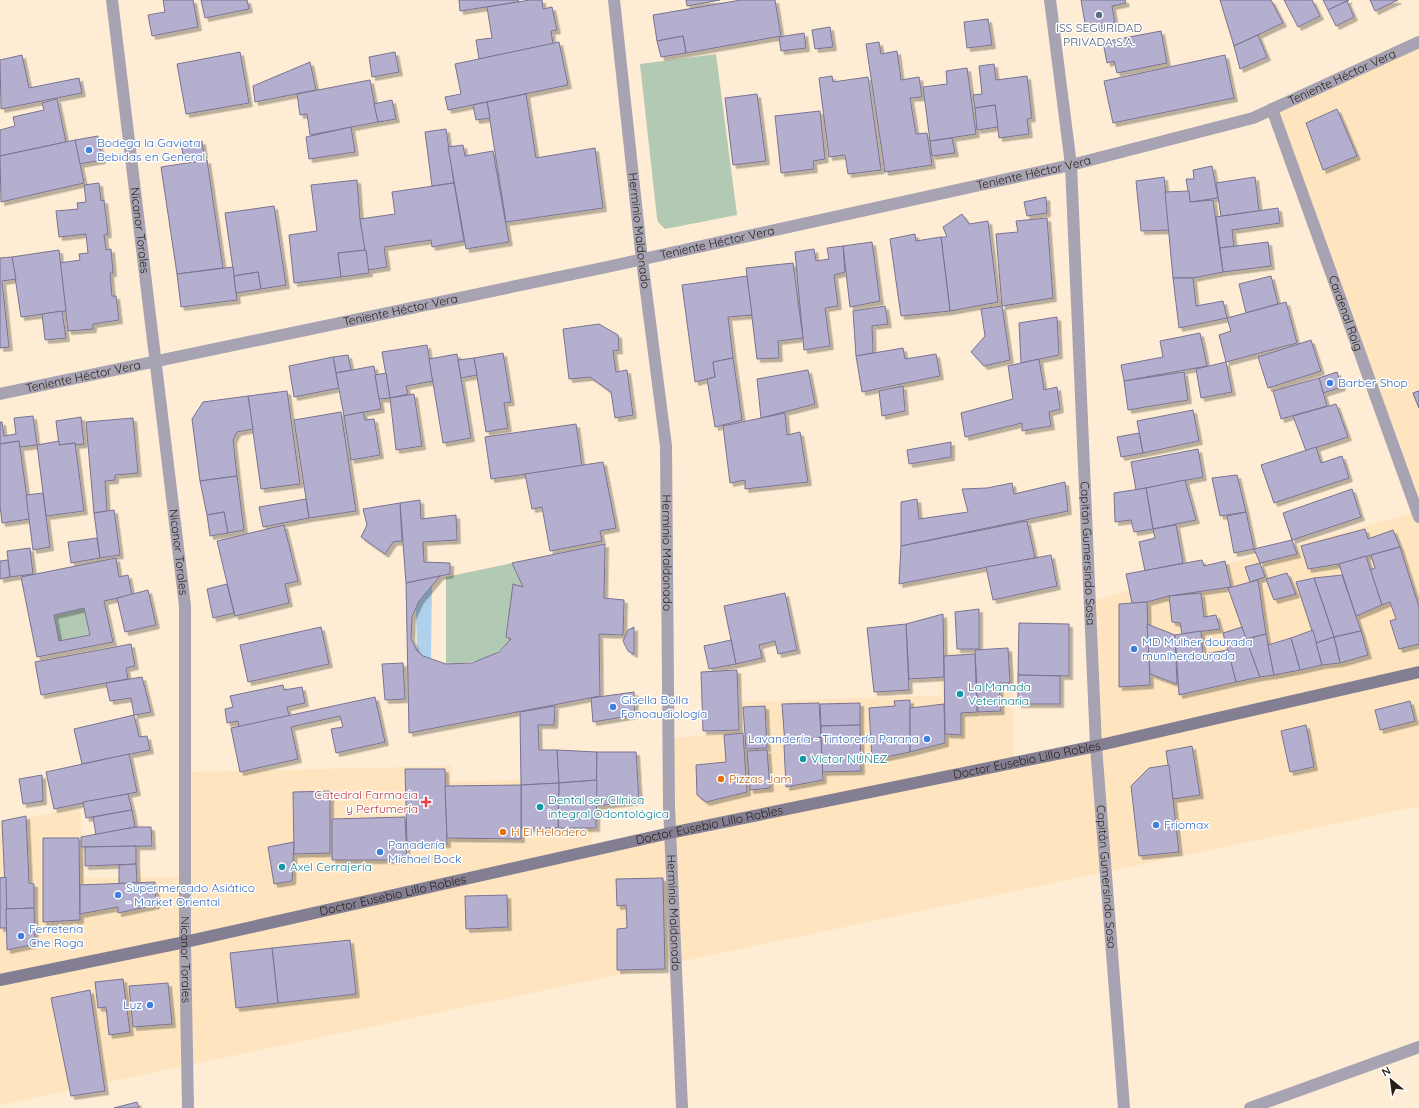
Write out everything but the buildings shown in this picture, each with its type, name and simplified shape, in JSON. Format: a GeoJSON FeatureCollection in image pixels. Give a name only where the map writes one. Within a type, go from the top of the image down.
{"type":"FeatureCollection","features":[{"type":"Feature","properties":{"kind":"main road","name":"Doctor Eusebio Lillo Robles"},"geometry":{"type":"LineString","coordinates":[[0,980],[185,942],[670,833],[1096,746],[1419,672]]}},
{"type":"Feature","properties":{"kind":"street","name":"Nicanor Torales"},"geometry":{"type":"LineString","coordinates":[[112,0],[185,606],[185,942],[188,1108]]}},
{"type":"Feature","properties":{"kind":"street","name":"Herminio Maldonado"},"geometry":{"type":"LineString","coordinates":[[614,0],[642,260],[666,446],[670,833],[682,1108]]}},
{"type":"Feature","properties":{"kind":"street","name":"Capitán Gumersindo Sosa"},"geometry":{"type":"LineString","coordinates":[[1050,0],[1071,165],[1096,746],[1124,1108]]}},
{"type":"Feature","properties":{"kind":"street","name":"Teniente Héctor Vera"},"geometry":{"type":"LineString","coordinates":[[0,394],[156,360],[642,260],[1071,165],[1253,118],[1419,42]]}},
{"type":"Feature","properties":{"kind":"street","name":"Cardenal Roig"},"geometry":{"type":"LineString","coordinates":[[1272,109],[1419,517]]}},
{"type":"Feature","properties":{"kind":"street"},"geometry":{"type":"LineString","coordinates":[[1250,1108],[1419,1047]]}},
{"type":"Feature","properties":{"kind":"shaded area"},"geometry":{"type":"Polygon","coordinates":[[[1419,42],[1419,806],[0,1105],[0,823],[80,807],[84,878],[184,877],[185,772],[452,766],[451,782],[593,777],[592,850],[670,833],[668,739],[742,731],[741,702],[942,695],[941,653],[1012,653],[1014,763],[1096,746],[1090,601],[1417,512],[1272,109],[1419,42]]]}},
{"type":"Feature","properties":{"kind":"green space"},"geometry":{"type":"Polygon","coordinates":[[[716,54],[737,215],[665,229],[658,222],[657,218],[640,64],[716,54]]]}},
{"type":"Feature","properties":{"kind":"green space"},"geometry":{"type":"Polygon","coordinates":[[[512,563],[523,587],[513,585],[506,637],[511,639],[498,652],[490,656],[464,663],[446,664],[446,577],[512,563]]]}},
{"type":"Feature","properties":{"kind":"green space"},"geometry":{"type":"Polygon","coordinates":[[[84,608],[90,635],[59,641],[54,615],[84,608]]]}},
{"type":"Feature","properties":{"kind":"water"},"geometry":{"type":"Polygon","coordinates":[[[432,585],[431,659],[423,656],[417,651],[416,608],[419,601],[432,585]]]}},
{"type":"Feature","properties":{"kind":"place","name":"ISS SEGURIDAD PRIVADA S.A."},"geometry":{"type":"Point","coordinates":[1099,15]}},
{"type":"Feature","properties":{"kind":"place","name":"Bodega la Gaviota Bebidas en General"},"geometry":{"type":"Point","coordinates":[89,150]}},
{"type":"Feature","properties":{"kind":"place","name":"Barber Shop"},"geometry":{"type":"Point","coordinates":[1330,383]}},
{"type":"Feature","properties":{"kind":"place","name":"MD Mulher dourada munlherdourada"},"geometry":{"type":"Point","coordinates":[1134,649]}},
{"type":"Feature","properties":{"kind":"place","name":"La Manada Veterinaria"},"geometry":{"type":"Point","coordinates":[960,694]}},
{"type":"Feature","properties":{"kind":"place","name":"Gisella Bolla Fonoaudiología"},"geometry":{"type":"Point","coordinates":[613,707]}},
{"type":"Feature","properties":{"kind":"place","name":"Lavandería - Tintorería Parana"},"geometry":{"type":"Point","coordinates":[927,739]}},
{"type":"Feature","properties":{"kind":"place","name":"Víctor NÚÑEZ"},"geometry":{"type":"Point","coordinates":[803,759]}},
{"type":"Feature","properties":{"kind":"place","name":"Pizzas Jam"},"geometry":{"type":"Point","coordinates":[721,779]}},
{"type":"Feature","properties":{"kind":"place","name":"Catedral Farmacia y Perfumería"},"geometry":{"type":"Point","coordinates":[426,802]}},
{"type":"Feature","properties":{"kind":"place","name":"Dental ser Clínica integral Odontológica"},"geometry":{"type":"Point","coordinates":[540,807]}},
{"type":"Feature","properties":{"kind":"place","name":"Friomax"},"geometry":{"type":"Point","coordinates":[1156,825]}},
{"type":"Feature","properties":{"kind":"place","name":"H El Heladero"},"geometry":{"type":"Point","coordinates":[503,832]}},
{"type":"Feature","properties":{"kind":"place","name":"Panadería Michael Bock"},"geometry":{"type":"Point","coordinates":[380,852]}},
{"type":"Feature","properties":{"kind":"place","name":"Axel Cerrajería"},"geometry":{"type":"Point","coordinates":[282,867]}},
{"type":"Feature","properties":{"kind":"place","name":"Supermercado Asiático - Market Oriental"},"geometry":{"type":"Point","coordinates":[118,895]}},
{"type":"Feature","properties":{"kind":"place","name":"Ferreteria Che Roga"},"geometry":{"type":"Point","coordinates":[21,936]}},
{"type":"Feature","properties":{"kind":"place","name":"Luz"},"geometry":{"type":"Point","coordinates":[150,1005]}}]}
